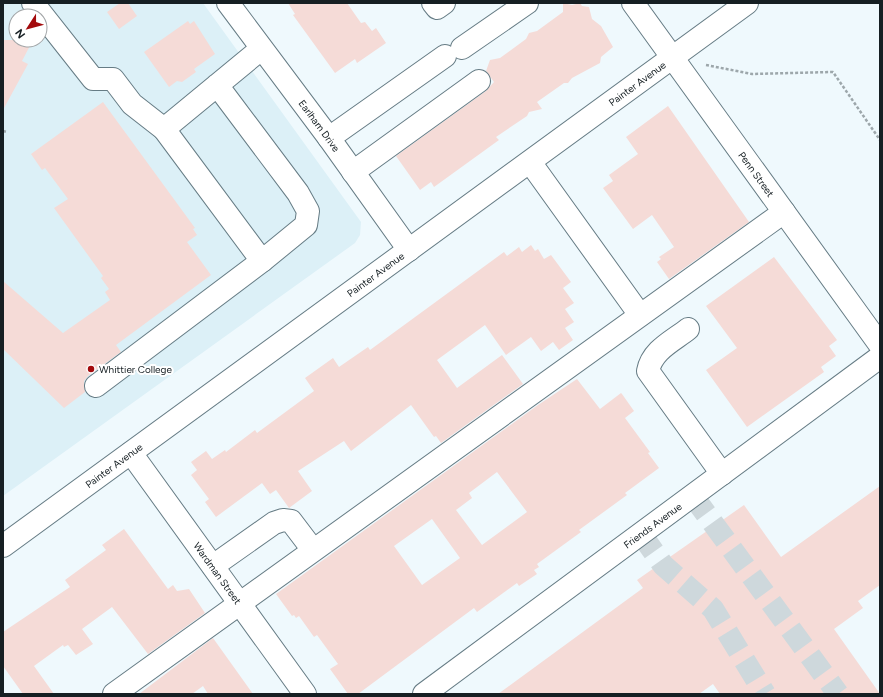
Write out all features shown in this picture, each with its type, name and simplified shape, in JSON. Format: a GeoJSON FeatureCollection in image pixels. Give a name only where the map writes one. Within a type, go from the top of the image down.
{"type":"FeatureCollection","features":[{"type":"Feature","properties":{"kind":"street"},"geometry":{"type":"LineString","coordinates":[[33,3],[93,79],[113,79],[132,104],[164,129],[262,261]]}},
{"type":"Feature","properties":{"kind":"street","name":"Earlham Drive"},"geometry":{"type":"LineString","coordinates":[[228,3],[329,138],[409,250]]}},
{"type":"Feature","properties":{"kind":"street"},"geometry":{"type":"LineString","coordinates":[[433,3],[437,8],[444,3]]}},
{"type":"Feature","properties":{"kind":"street"},"geometry":{"type":"LineString","coordinates":[[329,138],[527,3]]}},
{"type":"Feature","properties":{"kind":"street","name":"Penn Street"},"geometry":{"type":"LineString","coordinates":[[633,3],[880,345]]}},
{"type":"Feature","properties":{"kind":"street","name":"Painter Avenue"},"geometry":{"type":"LineString","coordinates":[[3,546],[747,3]]}},
{"type":"Feature","properties":{"kind":"street"},"geometry":{"type":"LineString","coordinates":[[164,129],[261,49]]}},
{"type":"Feature","properties":{"kind":"street"},"geometry":{"type":"LineString","coordinates":[[353,172],[479,81]]}},
{"type":"Feature","properties":{"kind":"street"},"geometry":{"type":"LineString","coordinates":[[96,386],[262,261],[306,225],[308,211],[298,193],[218,85]]}},
{"type":"Feature","properties":{"kind":"street"},"geometry":{"type":"LineString","coordinates":[[530,162],[640,315]]}},
{"type":"Feature","properties":{"kind":"street"},"geometry":{"type":"LineString","coordinates":[[114,694],[784,212]]}},
{"type":"Feature","properties":{"kind":"street"},"geometry":{"type":"LineString","coordinates":[[688,329],[656,353],[648,370],[722,474]]}},
{"type":"Feature","properties":{"kind":"street","name":"Friends Avenue"},"geometry":{"type":"LineString","coordinates":[[424,694],[880,357]]}},
{"type":"Feature","properties":{"kind":"street","name":"Wardman Street"},"geometry":{"type":"LineString","coordinates":[[131,453],[305,694]]}},
{"type":"Feature","properties":{"kind":"street"},"geometry":{"type":"LineString","coordinates":[[213,566],[274,523],[283,520],[291,521],[313,550]]}},
{"type":"Feature","properties":{"kind":"path"},"geometry":{"type":"LineString","coordinates":[[672,58],[752,74],[833,72],[880,140]]}},
{"type":"Feature","properties":{"kind":"shaded area","name":"Whittier College"},"geometry":{"type":"Polygon","coordinates":[[[3,3],[203,3],[361,222],[360,235],[355,243],[3,496],[3,3]]]}},
{"type":"Feature","properties":{"kind":"building"},"geometry":{"type":"Polygon","coordinates":[[[120,3],[128,3],[137,16],[119,29],[107,12],[120,3]]]}},
{"type":"Feature","properties":{"kind":"building"},"geometry":{"type":"Polygon","coordinates":[[[288,3],[347,3],[361,23],[365,22],[372,31],[376,28],[386,43],[357,63],[355,59],[335,73],[293,15],[295,14],[288,3]]]}},
{"type":"Feature","properties":{"kind":"building"},"geometry":{"type":"Polygon","coordinates":[[[563,3],[572,5],[580,3],[582,6],[589,7],[592,19],[601,26],[613,47],[601,57],[600,63],[572,78],[568,83],[564,83],[537,102],[542,109],[529,112],[527,116],[496,137],[499,140],[434,187],[431,182],[420,190],[396,156],[486,91],[494,82],[486,71],[490,60],[500,58],[526,39],[529,33],[537,31],[563,12],[563,3]]]}},
{"type":"Feature","properties":{"kind":"building"},"geometry":{"type":"Polygon","coordinates":[[[188,21],[190,24],[194,21],[215,54],[194,69],[196,72],[182,82],[177,81],[169,87],[144,52],[188,21]]]}},
{"type":"Feature","properties":{"kind":"building"},"geometry":{"type":"Polygon","coordinates":[[[3,40],[8,40],[8,48],[29,48],[22,61],[28,64],[3,110],[3,40]]]}},
{"type":"Feature","properties":{"kind":"building"},"geometry":{"type":"Polygon","coordinates":[[[103,102],[195,228],[193,229],[197,235],[187,242],[211,275],[116,345],[121,352],[88,376],[84,381],[85,392],[64,408],[3,349],[3,281],[63,333],[110,300],[105,292],[109,289],[101,278],[103,276],[54,208],[68,199],[45,168],[42,170],[31,154],[103,102]]]}},
{"type":"Feature","properties":{"kind":"building"},"geometry":{"type":"Polygon","coordinates":[[[668,106],[749,222],[669,279],[657,262],[661,259],[659,257],[674,247],[652,215],[633,229],[603,188],[613,181],[609,175],[638,154],[626,137],[668,106]]]}},
{"type":"Feature","properties":{"kind":"building"},"geometry":{"type":"Polygon","coordinates":[[[531,245],[535,251],[538,249],[544,259],[551,255],[571,282],[563,288],[574,303],[565,309],[574,322],[565,328],[573,340],[559,350],[553,342],[541,351],[531,337],[506,355],[485,325],[437,360],[457,388],[502,355],[523,384],[441,443],[436,436],[434,437],[411,405],[351,451],[344,441],[298,471],[312,491],[289,508],[276,490],[270,494],[262,483],[216,517],[205,502],[209,499],[191,475],[197,470],[191,462],[206,451],[212,459],[225,450],[226,452],[255,430],[257,433],[314,391],[305,378],[333,358],[339,367],[368,347],[370,350],[504,252],[507,256],[519,247],[522,252],[531,245]]]}},
{"type":"Feature","properties":{"kind":"building"},"geometry":{"type":"Polygon","coordinates":[[[774,257],[837,340],[829,346],[836,356],[821,367],[824,372],[747,427],[706,370],[737,348],[706,306],[774,257]]]}},
{"type":"Feature","properties":{"kind":"building"},"geometry":{"type":"Polygon","coordinates":[[[577,379],[600,409],[621,393],[634,411],[625,418],[650,452],[648,453],[659,468],[625,493],[627,495],[579,530],[581,532],[537,564],[539,567],[534,570],[537,574],[519,586],[517,583],[477,612],[474,608],[358,694],[348,694],[330,669],[338,664],[317,635],[314,637],[299,616],[296,618],[294,615],[292,616],[276,594],[538,405],[577,379]],[[497,472],[469,493],[472,498],[456,510],[482,545],[527,512],[497,472]],[[432,519],[394,546],[422,585],[460,558],[432,519]]]}},
{"type":"Feature","properties":{"kind":"building"},"geometry":{"type":"Polygon","coordinates":[[[880,486],[880,585],[858,601],[863,608],[834,629],[880,694],[720,694],[713,684],[699,694],[498,694],[643,588],[637,580],[744,505],[781,557],[880,486]]]}},
{"type":"Feature","properties":{"kind":"building"},"geometry":{"type":"Polygon","coordinates":[[[124,529],[168,589],[173,585],[177,591],[189,589],[205,613],[148,654],[112,607],[82,629],[93,644],[76,655],[68,645],[64,647],[63,645],[34,666],[54,694],[23,694],[3,666],[3,632],[70,587],[65,580],[106,550],[102,545],[124,529]]]}},
{"type":"Feature","properties":{"kind":"building"},"geometry":{"type":"Polygon","coordinates":[[[213,638],[253,694],[208,694],[203,686],[192,694],[139,694],[213,638]]]}},
{"type":"Feature","properties":{"kind":"tunnel"},"geometry":{"type":"LineString","coordinates":[[693,496],[838,694]]}},
{"type":"Feature","properties":{"kind":"tunnel"},"geometry":{"type":"LineString","coordinates":[[641,534],[663,565],[713,609],[765,694]]}},
{"type":"Feature","properties":{"kind":"place","name":"Whittier College"},"geometry":{"type":"Point","coordinates":[91,369]}}]}
